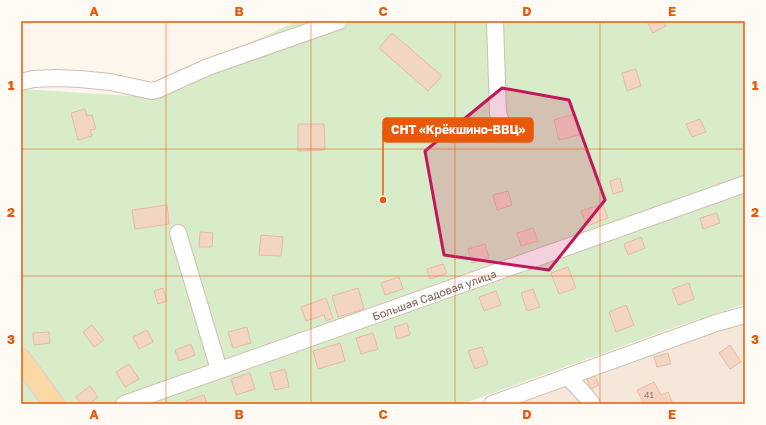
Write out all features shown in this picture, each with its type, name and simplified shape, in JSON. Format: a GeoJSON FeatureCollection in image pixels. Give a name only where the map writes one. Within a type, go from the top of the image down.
{"type":"FeatureCollection","features":[{"type":"Feature","properties":{"kind":"main road"},"geometry":{"type":"LineString","coordinates":[[21,359],[54,404]]}},
{"type":"Feature","properties":{"kind":"street"},"geometry":{"type":"LineString","coordinates":[[21,82],[33,79],[80,79],[110,82],[152,91],[208,67],[339,21]]}},
{"type":"Feature","properties":{"kind":"street"},"geometry":{"type":"LineString","coordinates":[[494,21],[498,113],[505,129]]}},
{"type":"Feature","properties":{"kind":"street","name":"Большая Садовая улица"},"geometry":{"type":"LineString","coordinates":[[124,404],[745,184]]}},
{"type":"Feature","properties":{"kind":"street"},"geometry":{"type":"LineString","coordinates":[[178,233],[219,370]]}},
{"type":"Feature","properties":{"kind":"street"},"geometry":{"type":"LineString","coordinates":[[492,404],[745,314]]}},
{"type":"Feature","properties":{"kind":"street"},"geometry":{"type":"LineString","coordinates":[[568,377],[592,404]]}},
{"type":"Feature","properties":{"kind":"highlighted area"},"geometry":{"type":"Polygon","coordinates":[[[502,88],[569,100],[605,200],[549,270],[444,255],[425,151],[502,88]]]}},
{"type":"Feature","properties":{"kind":"shaded area"},"geometry":{"type":"Polygon","coordinates":[[[745,320],[745,404],[509,404],[745,320]]]}},
{"type":"Feature","properties":{"kind":"green space"},"geometry":{"type":"Polygon","coordinates":[[[298,21],[745,21],[745,304],[684,324],[462,404],[21,404],[21,89],[133,96],[298,21]]]}},
{"type":"Feature","properties":{"kind":"building"},"geometry":{"type":"Polygon","coordinates":[[[647,21],[663,21],[666,26],[653,33],[647,21]]]}},
{"type":"Feature","properties":{"kind":"building"},"geometry":{"type":"Polygon","coordinates":[[[392,33],[442,76],[428,91],[379,48],[392,33]]]}},
{"type":"Feature","properties":{"kind":"building"},"geometry":{"type":"Polygon","coordinates":[[[636,69],[641,86],[627,91],[622,73],[636,69]]]}},
{"type":"Feature","properties":{"kind":"building"},"geometry":{"type":"Polygon","coordinates":[[[85,109],[87,116],[92,115],[96,129],[90,130],[92,136],[78,140],[71,113],[85,109]]]}},
{"type":"Feature","properties":{"kind":"building"},"geometry":{"type":"Polygon","coordinates":[[[574,114],[579,135],[559,140],[554,120],[574,114]]]}},
{"type":"Feature","properties":{"kind":"building"},"geometry":{"type":"Polygon","coordinates":[[[700,119],[706,132],[692,137],[686,124],[700,119]]]}},
{"type":"Feature","properties":{"kind":"building"},"geometry":{"type":"Polygon","coordinates":[[[298,124],[324,124],[325,150],[298,151],[298,124]]]}},
{"type":"Feature","properties":{"kind":"building"},"geometry":{"type":"Polygon","coordinates":[[[620,178],[623,191],[613,194],[610,181],[620,178]]]}},
{"type":"Feature","properties":{"kind":"building"},"geometry":{"type":"Polygon","coordinates":[[[508,191],[512,205],[497,210],[493,195],[508,191]]]}},
{"type":"Feature","properties":{"kind":"building"},"geometry":{"type":"Polygon","coordinates":[[[603,204],[608,218],[587,226],[581,211],[603,204]]]}},
{"type":"Feature","properties":{"kind":"building"},"geometry":{"type":"Polygon","coordinates":[[[167,205],[169,224],[135,229],[132,210],[167,205]]]}},
{"type":"Feature","properties":{"kind":"building"},"geometry":{"type":"Polygon","coordinates":[[[717,213],[720,223],[703,229],[700,218],[717,213]]]}},
{"type":"Feature","properties":{"kind":"building"},"geometry":{"type":"Polygon","coordinates":[[[533,228],[538,241],[521,246],[517,233],[533,228]]]}},
{"type":"Feature","properties":{"kind":"building"},"geometry":{"type":"Polygon","coordinates":[[[200,232],[213,233],[212,247],[199,247],[200,232]]]}},
{"type":"Feature","properties":{"kind":"building"},"geometry":{"type":"Polygon","coordinates":[[[261,235],[283,237],[281,256],[259,255],[261,235]]]}},
{"type":"Feature","properties":{"kind":"building"},"geometry":{"type":"Polygon","coordinates":[[[641,237],[645,248],[628,255],[624,244],[641,237]]]}},
{"type":"Feature","properties":{"kind":"building"},"geometry":{"type":"Polygon","coordinates":[[[485,244],[489,258],[472,263],[468,249],[485,244]]]}},
{"type":"Feature","properties":{"kind":"building"},"geometry":{"type":"Polygon","coordinates":[[[443,264],[447,273],[430,279],[427,269],[443,264]]]}},
{"type":"Feature","properties":{"kind":"building"},"geometry":{"type":"Polygon","coordinates":[[[568,267],[576,288],[559,294],[551,273],[568,267]]]}},
{"type":"Feature","properties":{"kind":"building"},"geometry":{"type":"Polygon","coordinates":[[[399,277],[403,289],[385,295],[381,283],[399,277]]]}},
{"type":"Feature","properties":{"kind":"building"},"geometry":{"type":"Polygon","coordinates":[[[689,283],[694,299],[678,305],[672,289],[689,283]]]}},
{"type":"Feature","properties":{"kind":"building"},"geometry":{"type":"Polygon","coordinates":[[[163,288],[167,301],[158,304],[154,291],[163,288]]]}},
{"type":"Feature","properties":{"kind":"building"},"geometry":{"type":"Polygon","coordinates":[[[358,288],[364,309],[338,317],[332,296],[358,288]]]}},
{"type":"Feature","properties":{"kind":"building"},"geometry":{"type":"Polygon","coordinates":[[[533,289],[540,307],[527,311],[521,293],[533,289]]]}},
{"type":"Feature","properties":{"kind":"building"},"geometry":{"type":"Polygon","coordinates":[[[496,291],[501,305],[484,311],[479,297],[496,291]]]}},
{"type":"Feature","properties":{"kind":"building"},"geometry":{"type":"Polygon","coordinates":[[[326,298],[333,318],[326,321],[324,315],[306,321],[301,307],[326,298]]]}},
{"type":"Feature","properties":{"kind":"building"},"geometry":{"type":"Polygon","coordinates":[[[626,305],[634,325],[616,332],[609,312],[626,305]]]}},
{"type":"Feature","properties":{"kind":"building"},"geometry":{"type":"Polygon","coordinates":[[[407,323],[410,335],[397,339],[394,327],[407,323]]]}},
{"type":"Feature","properties":{"kind":"building"},"geometry":{"type":"Polygon","coordinates":[[[92,325],[104,340],[94,347],[83,332],[92,325]]]}},
{"type":"Feature","properties":{"kind":"building"},"geometry":{"type":"Polygon","coordinates":[[[247,327],[251,343],[233,348],[228,332],[247,327]]]}},
{"type":"Feature","properties":{"kind":"building"},"geometry":{"type":"Polygon","coordinates":[[[147,330],[153,342],[139,349],[133,337],[147,330]]]}},
{"type":"Feature","properties":{"kind":"building"},"geometry":{"type":"Polygon","coordinates":[[[49,332],[50,343],[34,345],[33,333],[49,332]]]}},
{"type":"Feature","properties":{"kind":"building"},"geometry":{"type":"Polygon","coordinates":[[[373,333],[378,349],[361,354],[356,338],[373,333]]]}},
{"type":"Feature","properties":{"kind":"building"},"geometry":{"type":"Polygon","coordinates":[[[340,343],[345,361],[318,369],[313,351],[340,343]]]}},
{"type":"Feature","properties":{"kind":"building"},"geometry":{"type":"Polygon","coordinates":[[[191,344],[195,355],[179,361],[175,350],[191,344]]]}},
{"type":"Feature","properties":{"kind":"building"},"geometry":{"type":"Polygon","coordinates":[[[730,345],[741,362],[730,369],[719,353],[730,345]]]}},
{"type":"Feature","properties":{"kind":"building"},"geometry":{"type":"Polygon","coordinates":[[[482,347],[488,364],[475,369],[468,351],[482,347]]]}},
{"type":"Feature","properties":{"kind":"building"},"geometry":{"type":"Polygon","coordinates":[[[668,353],[671,364],[657,367],[654,357],[668,353]]]}},
{"type":"Feature","properties":{"kind":"building"},"geometry":{"type":"Polygon","coordinates":[[[129,364],[139,379],[125,387],[116,372],[129,364]]]}},
{"type":"Feature","properties":{"kind":"building"},"geometry":{"type":"Polygon","coordinates":[[[285,369],[289,387],[275,390],[270,373],[285,369]]]}},
{"type":"Feature","properties":{"kind":"building"},"geometry":{"type":"Polygon","coordinates":[[[250,373],[255,389],[236,395],[231,379],[250,373]]]}},
{"type":"Feature","properties":{"kind":"building"},"geometry":{"type":"Polygon","coordinates":[[[594,374],[599,385],[591,389],[586,378],[594,374]]]}},
{"type":"Feature","properties":{"kind":"building"},"geometry":{"type":"Polygon","coordinates":[[[654,382],[661,395],[668,392],[673,404],[644,404],[637,390],[654,382]]]}},
{"type":"Feature","properties":{"kind":"building"},"geometry":{"type":"Polygon","coordinates":[[[90,386],[98,397],[89,404],[81,404],[76,397],[90,386]]]}},
{"type":"Feature","properties":{"kind":"building"},"geometry":{"type":"Polygon","coordinates":[[[204,395],[207,404],[187,404],[186,401],[204,395]]]}},
{"type":"Feature","properties":{"kind":"place","name":"СНТ «Крёкшино-ВВЦ»"},"geometry":{"type":"Point","coordinates":[383,200]}}]}
